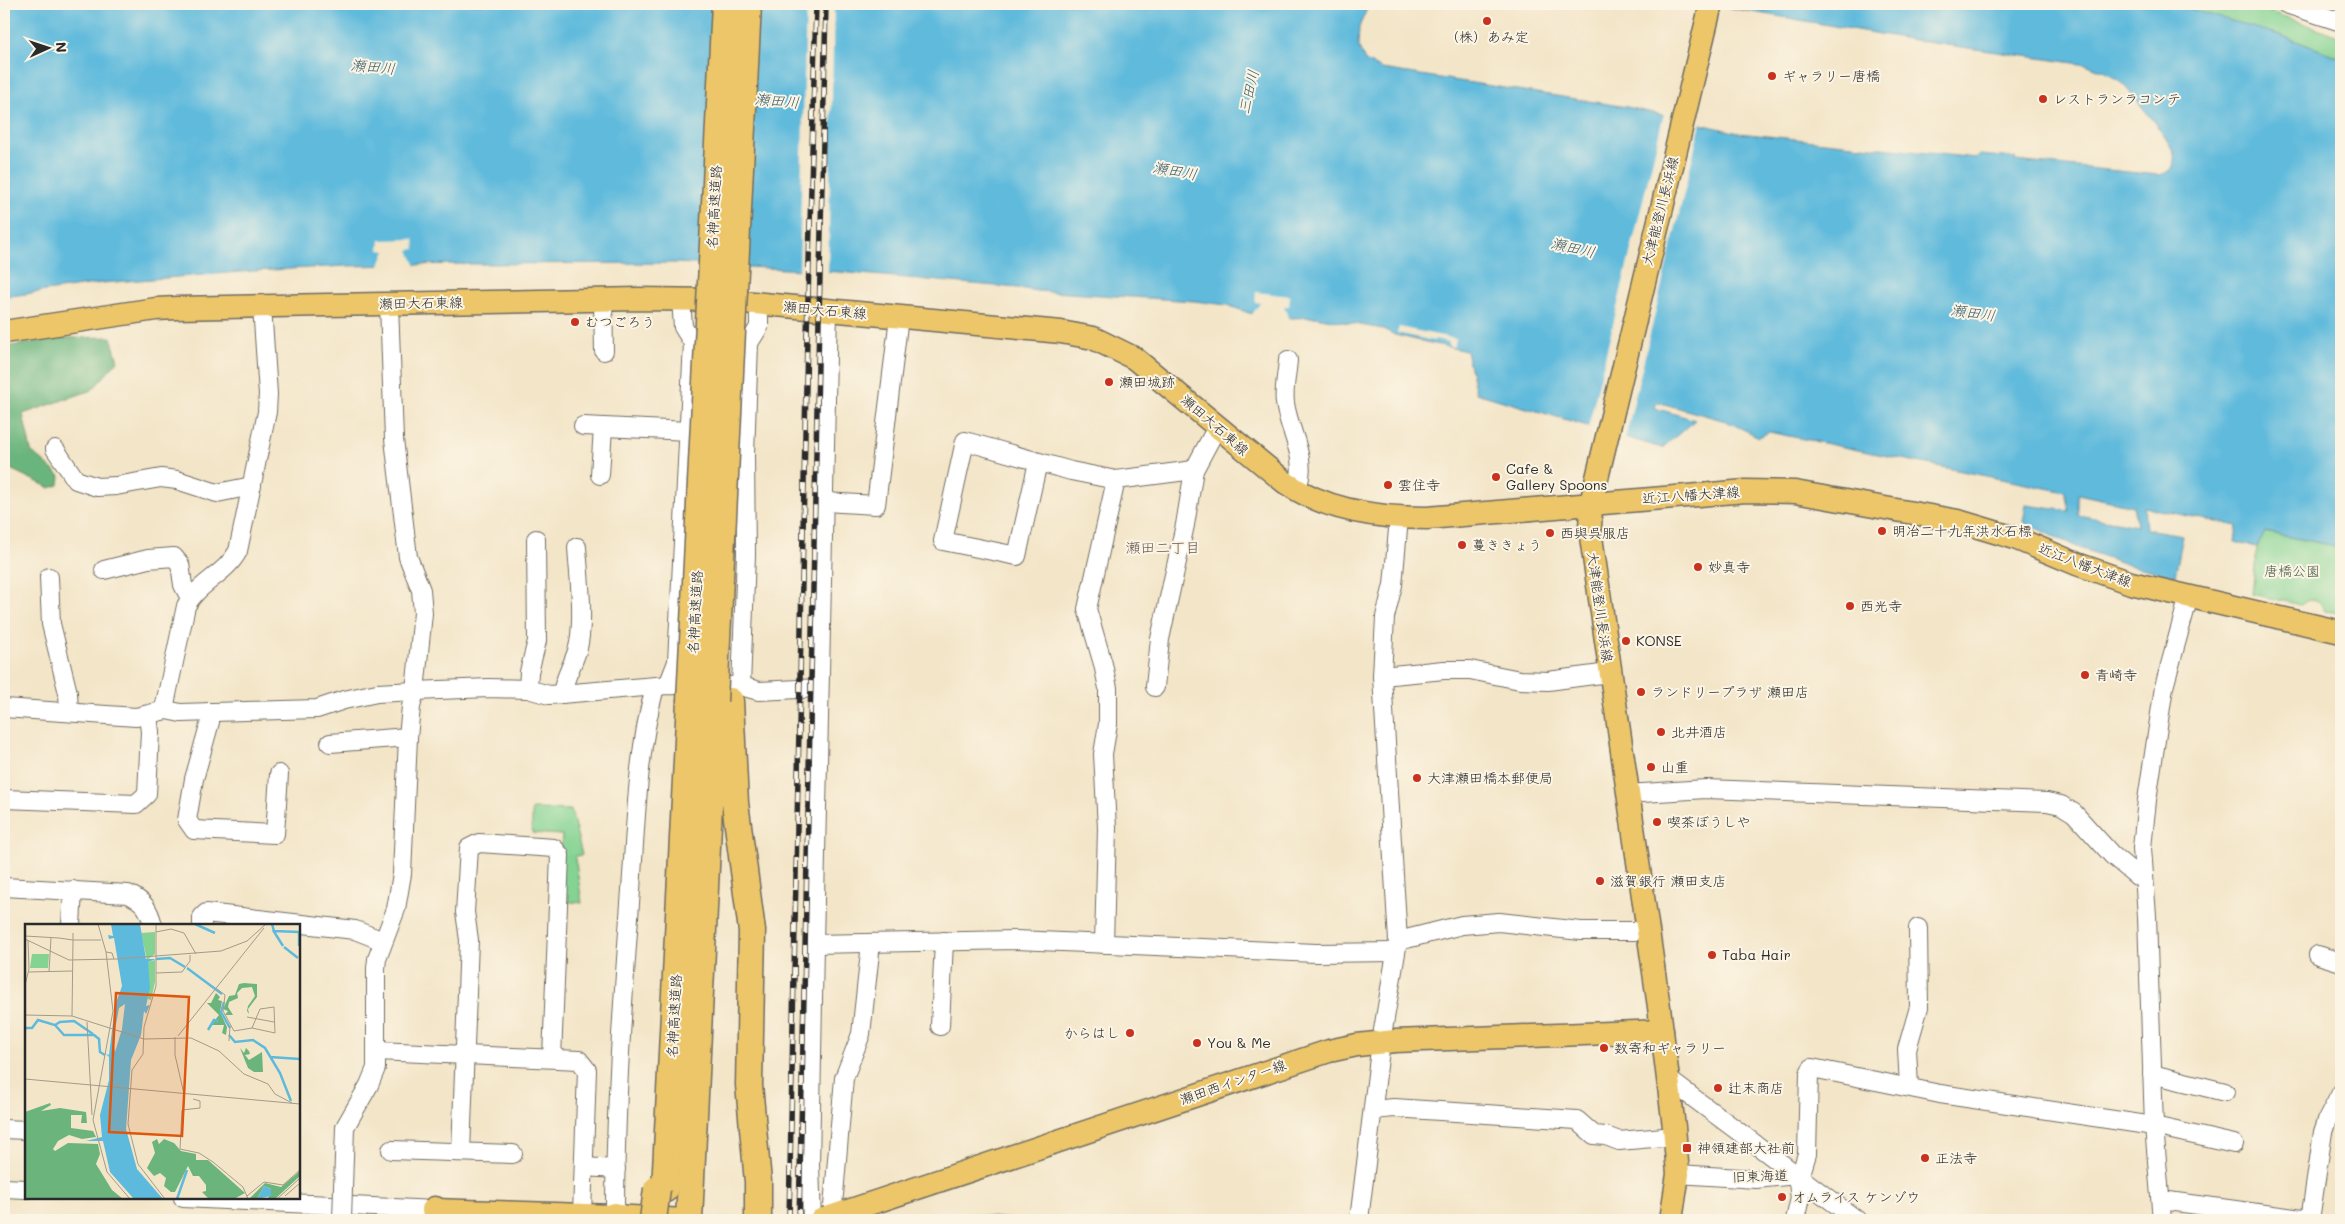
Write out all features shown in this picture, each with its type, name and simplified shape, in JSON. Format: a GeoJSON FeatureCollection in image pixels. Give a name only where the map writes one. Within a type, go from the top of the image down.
{"type":"FeatureCollection","features":[{"type":"Feature","properties":{"kind":"highway","name":"名神高速道路"},"geometry":{"type":"LineString","coordinates":[[689,1220],[671,1190],[671,1081],[719,697],[725,4]]}},
{"type":"Feature","properties":{"kind":"highway","name":"名神高速道路"},"geometry":{"type":"LineString","coordinates":[[664,1220],[671,1190],[719,697],[728,398],[748,4]]}},
{"type":"Feature","properties":{"kind":"highway"},"geometry":{"type":"LineString","coordinates":[[719,697],[752,931],[749,1085],[758,1182],[758,1220]]}},
{"type":"Feature","properties":{"kind":"highway"},"geometry":{"type":"LineString","coordinates":[[653,1220],[671,1190]]}},
{"type":"Feature","properties":{"kind":"main road","name":"大津能登川長浜線"},"geometry":{"type":"LineString","coordinates":[[1671,1220],[1678,1174],[1675,1136],[1662,1031],[1590,530],[1590,503],[1688,92],[1711,4]]}},
{"type":"Feature","properties":{"kind":"main road","name":"瀬田大石東線"},"geometry":{"type":"LineString","coordinates":[[4,332],[156,309],[682,299],[828,310],[1061,332],[1093,338],[1134,358],[1264,467],[1296,490],[1342,508],[1399,518],[1427,518],[1590,503]]}},
{"type":"Feature","properties":{"kind":"main road","name":"近江八幡大津線"},"geometry":{"type":"LineString","coordinates":[[1590,503],[1746,491],[1795,492],[1921,514],[1987,528],[2112,577],[2341,632]]}},
{"type":"Feature","properties":{"kind":"main road","name":"瀬田西インター線"},"geometry":{"type":"LineString","coordinates":[[822,1220],[1329,1050],[1381,1042],[1662,1031]]}},
{"type":"Feature","properties":{"kind":"main road"},"geometry":{"type":"LineString","coordinates":[[439,1217],[582,1214],[612,1218],[684,1220]]}},
{"type":"Feature","properties":{"kind":"street"},"geometry":{"type":"LineString","coordinates":[[2286,4],[2341,22]]}},
{"type":"Feature","properties":{"kind":"street"},"geometry":{"type":"LineString","coordinates":[[612,1218],[627,950],[641,758],[646,720],[661,686],[677,662],[693,343],[683,327],[682,299]]}},
{"type":"Feature","properties":{"kind":"street"},"geometry":{"type":"LineString","coordinates":[[603,300],[604,351]]}},
{"type":"Feature","properties":{"kind":"street"},"geometry":{"type":"LineString","coordinates":[[342,1220],[345,1127],[369,1085],[376,1068],[376,968],[396,908],[402,874],[410,707],[415,691],[423,613],[423,598],[408,557],[396,458],[389,304]]}},
{"type":"Feature","properties":{"kind":"street"},"geometry":{"type":"LineString","coordinates":[[719,697],[746,555],[745,454],[748,343],[759,327],[758,304]]}},
{"type":"Feature","properties":{"kind":"street"},"geometry":{"type":"LineString","coordinates":[[166,710],[167,694],[186,606],[190,598],[234,558],[252,486],[267,412],[268,394],[262,306]]}},
{"type":"Feature","properties":{"kind":"street"},"geometry":{"type":"LineString","coordinates":[[822,1220],[810,1166],[828,310]]}},
{"type":"Feature","properties":{"kind":"street"},"geometry":{"type":"LineString","coordinates":[[824,502],[876,505],[899,317]]}},
{"type":"Feature","properties":{"kind":"street"},"geometry":{"type":"LineString","coordinates":[[1288,360],[1284,401],[1287,416],[1300,452],[1301,480],[1296,490]]}},
{"type":"Feature","properties":{"kind":"street"},"geometry":{"type":"LineString","coordinates":[[583,426],[689,431]]}},
{"type":"Feature","properties":{"kind":"street"},"geometry":{"type":"LineString","coordinates":[[600,475],[603,427]]}},
{"type":"Feature","properties":{"kind":"street"},"geometry":{"type":"LineString","coordinates":[[1155,687],[1160,639],[1185,525],[1194,470],[1217,427]]}},
{"type":"Feature","properties":{"kind":"street"},"geometry":{"type":"LineString","coordinates":[[1038,462],[1017,556],[943,541],[965,441],[1038,462],[1116,480],[1194,470]]}},
{"type":"Feature","properties":{"kind":"street"},"geometry":{"type":"LineString","coordinates":[[55,449],[76,480],[97,487],[116,486],[161,478],[177,480],[217,493],[252,486]]}},
{"type":"Feature","properties":{"kind":"street"},"geometry":{"type":"LineString","coordinates":[[1104,944],[1107,828],[1103,754],[1108,724],[1108,688],[1087,609],[1116,480]]}},
{"type":"Feature","properties":{"kind":"street"},"geometry":{"type":"LineString","coordinates":[[1359,1220],[1381,1042],[1396,947],[1382,676],[1384,617],[1393,585],[1399,518]]}},
{"type":"Feature","properties":{"kind":"street"},"geometry":{"type":"LineString","coordinates":[[528,690],[529,672],[537,641],[536,539]]}},
{"type":"Feature","properties":{"kind":"street"},"geometry":{"type":"LineString","coordinates":[[562,694],[564,681],[579,646],[586,601],[581,552]]}},
{"type":"Feature","properties":{"kind":"street"},"geometry":{"type":"LineString","coordinates":[[104,570],[148,560],[174,558],[180,564],[183,585],[190,598]]}},
{"type":"Feature","properties":{"kind":"street"},"geometry":{"type":"LineString","coordinates":[[49,577],[51,624],[68,693],[69,712]]}},
{"type":"Feature","properties":{"kind":"street"},"geometry":{"type":"LineString","coordinates":[[2162,1220],[2154,1126],[2147,916],[2142,848],[2160,712],[2172,653],[2189,596]]}},
{"type":"Feature","properties":{"kind":"street"},"geometry":{"type":"LineString","coordinates":[[1382,676],[1444,670],[1470,670],[1520,680],[1548,681],[1610,673]]}},
{"type":"Feature","properties":{"kind":"street"},"geometry":{"type":"LineString","coordinates":[[4,708],[136,717],[166,710],[181,713],[317,709],[344,700],[377,693],[415,691],[489,688],[562,694],[661,686],[719,697],[759,691],[819,688]]}},
{"type":"Feature","properties":{"kind":"street"},"geometry":{"type":"LineString","coordinates":[[209,712],[210,722],[194,780],[187,820],[194,830],[275,834],[279,774]]}},
{"type":"Feature","properties":{"kind":"street"},"geometry":{"type":"LineString","coordinates":[[4,799],[136,804],[147,794],[150,732],[148,715]]}},
{"type":"Feature","properties":{"kind":"street"},"geometry":{"type":"LineString","coordinates":[[330,743],[408,737]]}},
{"type":"Feature","properties":{"kind":"street"},"geometry":{"type":"LineString","coordinates":[[1627,794],[1706,789],[2061,804],[2074,812],[2112,855],[2138,876],[2144,878]]}},
{"type":"Feature","properties":{"kind":"street"},"geometry":{"type":"LineString","coordinates":[[461,1152],[470,940],[465,912],[469,848],[478,843],[554,848],[560,855],[552,1058]]}},
{"type":"Feature","properties":{"kind":"street"},"geometry":{"type":"LineString","coordinates":[[4,887],[128,894],[141,899],[150,912],[153,924]]}},
{"type":"Feature","properties":{"kind":"street"},"geometry":{"type":"LineString","coordinates":[[70,924],[72,890]]}},
{"type":"Feature","properties":{"kind":"street"},"geometry":{"type":"LineString","coordinates":[[202,924],[202,917],[206,913],[287,924]]}},
{"type":"Feature","properties":{"kind":"street"},"geometry":{"type":"LineString","coordinates":[[814,944],[1064,940],[1104,944],[1316,953],[1396,947],[1462,924],[1500,922],[1581,931],[1647,931]]}},
{"type":"Feature","properties":{"kind":"street"},"geometry":{"type":"LineString","coordinates":[[300,925],[355,930],[384,942]]}},
{"type":"Feature","properties":{"kind":"street"},"geometry":{"type":"LineString","coordinates":[[1909,1087],[1907,1049],[1919,1007],[1918,928]]}},
{"type":"Feature","properties":{"kind":"street"},"geometry":{"type":"LineString","coordinates":[[940,1026],[944,941]]}},
{"type":"Feature","properties":{"kind":"street"},"geometry":{"type":"LineString","coordinates":[[822,1220],[844,1078],[861,1034],[871,943]]}},
{"type":"Feature","properties":{"kind":"street"},"geometry":{"type":"LineString","coordinates":[[2318,955],[2341,962]]}},
{"type":"Feature","properties":{"kind":"street"},"geometry":{"type":"LineString","coordinates":[[377,1051],[579,1060],[587,1070],[582,1214]]}},
{"type":"Feature","properties":{"kind":"street"},"geometry":{"type":"LineString","coordinates":[[1795,1220],[1800,1198],[1797,1175],[1803,1167],[1807,1154],[1810,1072],[1812,1068],[1940,1094],[2154,1126],[2234,1144]]}},
{"type":"Feature","properties":{"kind":"street"},"geometry":{"type":"LineString","coordinates":[[2152,1074],[2225,1092]]}},
{"type":"Feature","properties":{"kind":"street"},"geometry":{"type":"LineString","coordinates":[[1668,1079],[1797,1175]]}},
{"type":"Feature","properties":{"kind":"street"},"geometry":{"type":"LineString","coordinates":[[2161,1200],[2310,1220],[2323,1132],[2341,1093]]}},
{"type":"Feature","properties":{"kind":"street"},"geometry":{"type":"LineString","coordinates":[[1373,1110],[1394,1108],[1577,1120],[1594,1135],[1606,1136],[1619,1141],[1675,1136]]}},
{"type":"Feature","properties":{"kind":"street"},"geometry":{"type":"LineString","coordinates":[[4,1129],[25,1130]]}},
{"type":"Feature","properties":{"kind":"street"},"geometry":{"type":"LineString","coordinates":[[391,1150],[513,1154]]}},
{"type":"Feature","properties":{"kind":"street"},"geometry":{"type":"LineString","coordinates":[[584,1167],[616,1169]]}},
{"type":"Feature","properties":{"kind":"street","name":"旧東海道"},"geometry":{"type":"LineString","coordinates":[[1678,1174],[1756,1179],[1797,1175],[1857,1220]]}},
{"type":"Feature","properties":{"kind":"street"},"geometry":{"type":"LineString","coordinates":[[4,1188],[25,1189]]}},
{"type":"Feature","properties":{"kind":"street"},"geometry":{"type":"LineString","coordinates":[[196,1199],[439,1217]]}},
{"type":"Feature","properties":{"kind":"green space"},"geometry":{"type":"Polygon","coordinates":[[[2164,4],[2252,5],[2341,37],[2341,58],[2280,35],[2164,4]]]}},
{"type":"Feature","properties":{"kind":"green space"},"geometry":{"type":"Polygon","coordinates":[[[111,337],[118,361],[92,390],[23,414],[31,451],[60,476],[59,485],[50,488],[4,466],[4,347],[61,338],[111,337]]]}},
{"type":"Feature","properties":{"kind":"green space","name":"唐橋公園"},"geometry":{"type":"Polygon","coordinates":[[[2264,532],[2341,547],[2341,613],[2325,611],[2314,600],[2308,600],[2301,605],[2252,594],[2257,548],[2264,532]]]}},
{"type":"Feature","properties":{"kind":"green space"},"geometry":{"type":"Polygon","coordinates":[[[532,809],[571,810],[582,855],[575,856],[582,903],[563,901],[559,875],[562,835],[532,833],[532,809]]]}},
{"type":"Feature","properties":{"kind":"green space"},"geometry":{"type":"Polygon","coordinates":[[[966,1214],[1017,1220],[965,1220],[966,1214]]]}},
{"type":"Feature","properties":{"kind":"water"},"geometry":{"type":"Polygon","coordinates":[[[4,4],[1369,4],[1359,27],[1358,45],[1365,61],[1382,69],[1627,107],[1739,133],[1976,158],[1979,155],[2015,158],[2015,161],[2159,175],[2172,169],[2173,150],[2146,112],[2116,78],[2088,65],[1926,42],[1707,4],[2164,4],[2180,6],[2280,35],[2341,58],[2341,547],[2265,532],[2257,548],[2235,542],[2237,526],[2144,507],[2146,529],[2183,535],[2175,576],[2129,565],[2077,547],[2023,522],[2026,505],[2069,511],[2065,492],[1769,432],[1759,437],[1726,421],[1657,402],[1655,408],[1695,420],[1662,448],[1476,393],[1466,351],[1395,335],[1383,329],[1315,317],[1292,318],[1249,313],[1227,305],[1194,301],[1037,291],[839,272],[676,263],[346,266],[102,283],[4,297],[4,4]],[[2078,494],[2078,515],[2137,526],[2133,506],[2078,494]]]}},
{"type":"Feature","properties":{"kind":"pier"},"geometry":{"type":"Polygon","coordinates":[[[806,4],[834,4],[828,274],[799,273],[806,4]]]}},
{"type":"Feature","properties":{"kind":"pier"},"geometry":{"type":"Polygon","coordinates":[[[1664,113],[1701,122],[1625,439],[1588,428],[1664,113]]]}},
{"type":"Feature","properties":{"kind":"pier"},"geometry":{"type":"Polygon","coordinates":[[[414,239],[415,249],[409,250],[416,267],[379,267],[386,251],[379,250],[380,240],[414,239]]]}},
{"type":"Feature","properties":{"kind":"pier"},"geometry":{"type":"Polygon","coordinates":[[[1256,292],[1290,296],[1289,306],[1284,306],[1289,320],[1251,316],[1260,303],[1255,302],[1256,292]]]}},
{"type":"Feature","properties":{"kind":"pier"},"geometry":{"type":"Polygon","coordinates":[[[1399,327],[1456,339],[1454,347],[1448,346],[1449,342],[1435,339],[1434,341],[1397,333],[1399,327]]]}},
{"type":"Feature","properties":{"kind":"railway"},"geometry":{"type":"LineString","coordinates":[[789,1220],[807,336],[816,4]]}},
{"type":"Feature","properties":{"kind":"railway"},"geometry":{"type":"LineString","coordinates":[[799,1220],[826,4]]}},
{"type":"Feature","properties":{"kind":"place","name":"（株）あみ定"},"geometry":{"type":"Point","coordinates":[1487,21]}},
{"type":"Feature","properties":{"kind":"place","name":"ギャラリー唐橋"},"geometry":{"type":"Point","coordinates":[1772,76]}},
{"type":"Feature","properties":{"kind":"place","name":"レストランラコンテ"},"geometry":{"type":"Point","coordinates":[2043,99]}},
{"type":"Feature","properties":{"kind":"place","name":"むつごろう"},"geometry":{"type":"Point","coordinates":[575,322]}},
{"type":"Feature","properties":{"kind":"place","name":"瀬田城跡"},"geometry":{"type":"Point","coordinates":[1109,382]}},
{"type":"Feature","properties":{"kind":"place","name":"Cafe & Gallery Spoons"},"geometry":{"type":"Point","coordinates":[1496,477]}},
{"type":"Feature","properties":{"kind":"place","name":"雲住寺"},"geometry":{"type":"Point","coordinates":[1388,485]}},
{"type":"Feature","properties":{"kind":"place","name":"明冶二十九年洪水石標"},"geometry":{"type":"Point","coordinates":[1882,531]}},
{"type":"Feature","properties":{"kind":"place","name":"西與呉服店"},"geometry":{"type":"Point","coordinates":[1550,533]}},
{"type":"Feature","properties":{"kind":"place","name":"蔓ききょう"},"geometry":{"type":"Point","coordinates":[1462,545]}},
{"type":"Feature","properties":{"kind":"place","name":"妙真寺"},"geometry":{"type":"Point","coordinates":[1698,567]}},
{"type":"Feature","properties":{"kind":"place","name":"西光寺"},"geometry":{"type":"Point","coordinates":[1850,606]}},
{"type":"Feature","properties":{"kind":"place","name":"KONSE"},"geometry":{"type":"Point","coordinates":[1626,641]}},
{"type":"Feature","properties":{"kind":"place","name":"青崎寺"},"geometry":{"type":"Point","coordinates":[2085,675]}},
{"type":"Feature","properties":{"kind":"place","name":"ランドリープラザ 瀬田店"},"geometry":{"type":"Point","coordinates":[1641,692]}},
{"type":"Feature","properties":{"kind":"place","name":"北井酒店"},"geometry":{"type":"Point","coordinates":[1661,732]}},
{"type":"Feature","properties":{"kind":"place","name":"山重"},"geometry":{"type":"Point","coordinates":[1651,767]}},
{"type":"Feature","properties":{"kind":"place","name":"大津瀬田橋本郵便局"},"geometry":{"type":"Point","coordinates":[1417,778]}},
{"type":"Feature","properties":{"kind":"place","name":"喫茶ぼうしや"},"geometry":{"type":"Point","coordinates":[1657,822]}},
{"type":"Feature","properties":{"kind":"place","name":"滋賀銀行 瀬田支店"},"geometry":{"type":"Point","coordinates":[1600,881]}},
{"type":"Feature","properties":{"kind":"place","name":"Taba Hair"},"geometry":{"type":"Point","coordinates":[1712,955]}},
{"type":"Feature","properties":{"kind":"place","name":"からはし"},"geometry":{"type":"Point","coordinates":[1130,1033]}},
{"type":"Feature","properties":{"kind":"place","name":"You & Me"},"geometry":{"type":"Point","coordinates":[1197,1043]}},
{"type":"Feature","properties":{"kind":"place","name":"数寄和ギャラリー"},"geometry":{"type":"Point","coordinates":[1604,1048]}},
{"type":"Feature","properties":{"kind":"place","name":"辻末商店"},"geometry":{"type":"Point","coordinates":[1718,1088]}},
{"type":"Feature","properties":{"kind":"place","name":"神領建部大社前"},"geometry":{"type":"Point","coordinates":[1687,1148]}},
{"type":"Feature","properties":{"kind":"place","name":"正法寺"},"geometry":{"type":"Point","coordinates":[1925,1158]}},
{"type":"Feature","properties":{"kind":"place","name":"オムライス ケンゾウ"},"geometry":{"type":"Point","coordinates":[1782,1197]}},
{"type":"Feature","properties":{"kind":"district","name":"瀬田二丁目"},"geometry":{"type":"Point","coordinates":[1163,548]}},
{"type":"Feature","properties":{"kind":"water label","name":"瀬田川"},"geometry":{"type":"Point","coordinates":[373,67]}},
{"type":"Feature","properties":{"kind":"water label","name":"三田川"},"geometry":{"type":"Point","coordinates":[1249,92]}},
{"type":"Feature","properties":{"kind":"water label","name":"瀬田川"},"geometry":{"type":"Point","coordinates":[777,101]}},
{"type":"Feature","properties":{"kind":"water label","name":"瀬田川"},"geometry":{"type":"Point","coordinates":[1175,171]}},
{"type":"Feature","properties":{"kind":"water label","name":"瀬田川"},"geometry":{"type":"Point","coordinates":[1573,248]}},
{"type":"Feature","properties":{"kind":"water label","name":"瀬田川"},"geometry":{"type":"Point","coordinates":[1973,313]}}]}
